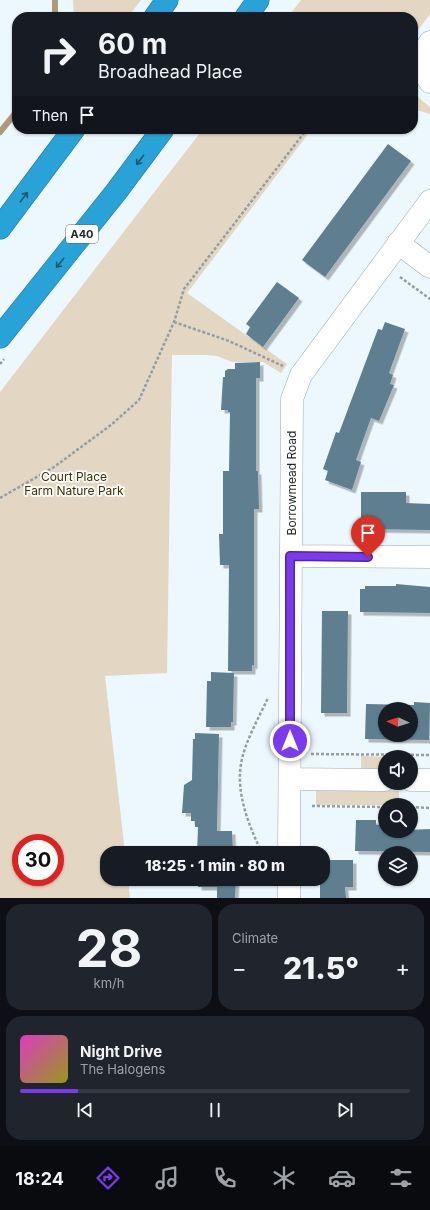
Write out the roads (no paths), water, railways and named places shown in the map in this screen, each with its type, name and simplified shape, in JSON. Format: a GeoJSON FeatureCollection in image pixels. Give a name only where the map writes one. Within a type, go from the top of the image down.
{"type":"FeatureCollection","features":[{"type":"Feature","properties":{"kind":"highway"},"geometry":{"type":"LineString","coordinates":[[159,12],[167,0]]}},
{"type":"Feature","properties":{"kind":"highway"},"geometry":{"type":"LineString","coordinates":[[250,12],[258,0]]}},
{"type":"Feature","properties":{"kind":"highway"},"geometry":{"type":"LineString","coordinates":[[0,228],[70,134]]}},
{"type":"Feature","properties":{"kind":"highway","name":"A40"},"geometry":{"type":"LineString","coordinates":[[0,337],[116,192],[159,134]]}},
{"type":"Feature","properties":{"kind":"street"},"geometry":{"type":"LineString","coordinates":[[430,42],[425,49],[421,61],[424,74],[430,82]]}},
{"type":"Feature","properties":{"kind":"street","name":"Borrowmead Road"},"geometry":{"type":"LineString","coordinates":[[289,846],[292,399],[301,375],[430,201]]}},
{"type":"Feature","properties":{"kind":"street"},"geometry":{"type":"LineString","coordinates":[[398,243],[430,267]]}},
{"type":"Feature","properties":{"kind":"street"},"geometry":{"type":"LineString","coordinates":[[290,556],[430,557]]}},
{"type":"Feature","properties":{"kind":"street"},"geometry":{"type":"LineString","coordinates":[[290,779],[378,780]]}},
{"type":"Feature","properties":{"kind":"street"},"geometry":{"type":"LineString","coordinates":[[418,780],[430,780]]}},
{"type":"Feature","properties":{"kind":"street"},"geometry":{"type":"LineString","coordinates":[[289,886],[289,898]]}},
{"type":"Feature","properties":{"kind":"waterway"},"geometry":{"type":"LineString","coordinates":[[55,0],[55,12]]}},
{"type":"Feature","properties":{"kind":"waterway"},"geometry":{"type":"LineString","coordinates":[[0,132],[12,117]]}},
{"type":"Feature","properties":{"kind":"park label","name":"Court Place Farm Nature Park"},"geometry":{"type":"Point","coordinates":[74,483]}}]}
